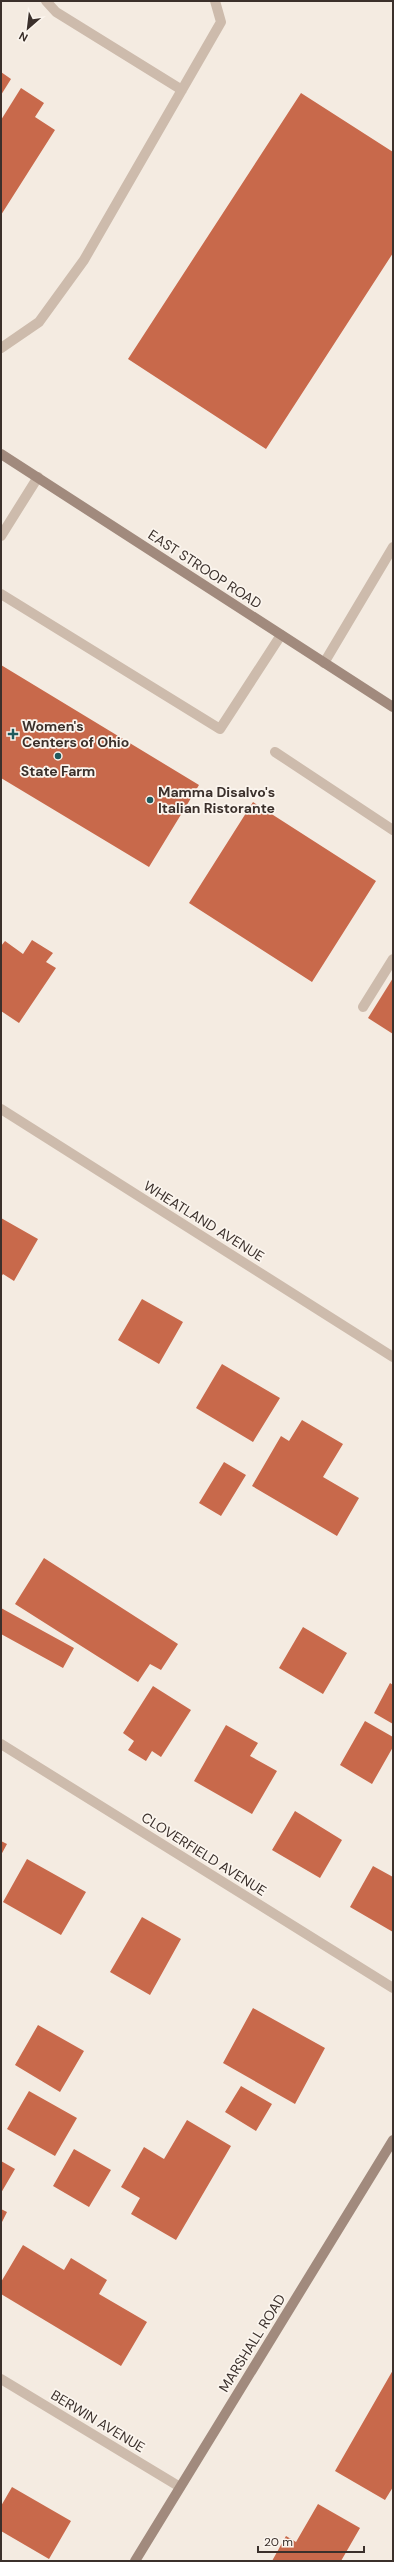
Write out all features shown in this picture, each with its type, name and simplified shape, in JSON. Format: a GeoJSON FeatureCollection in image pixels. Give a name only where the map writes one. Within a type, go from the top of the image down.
{"type":"FeatureCollection","features":[{"type":"Feature","properties":{"kind":"street"},"geometry":{"type":"LineString","coordinates":[[46,1],[56,12],[182,90]]}},
{"type":"Feature","properties":{"kind":"street"},"geometry":{"type":"LineString","coordinates":[[1,348],[39,322],[84,260],[221,22],[215,1]]}},
{"type":"Feature","properties":{"kind":"street","name":"EAST STROOP ROAD"},"geometry":{"type":"LineString","coordinates":[[1,454],[393,707]]}},
{"type":"Feature","properties":{"kind":"street"},"geometry":{"type":"LineString","coordinates":[[1,536],[38,478]]}},
{"type":"Feature","properties":{"kind":"street"},"geometry":{"type":"LineString","coordinates":[[324,663],[393,547]]}},
{"type":"Feature","properties":{"kind":"street"},"geometry":{"type":"LineString","coordinates":[[1,594],[220,729],[281,635]]}},
{"type":"Feature","properties":{"kind":"street"},"geometry":{"type":"LineString","coordinates":[[275,752],[393,830]]}},
{"type":"Feature","properties":{"kind":"street"},"geometry":{"type":"LineString","coordinates":[[363,1007],[393,959]]}},
{"type":"Feature","properties":{"kind":"street","name":"WHEATLAND AVENUE"},"geometry":{"type":"LineString","coordinates":[[1,1108],[393,1356]]}},
{"type":"Feature","properties":{"kind":"street","name":"CLOVERFIELD AVENUE"},"geometry":{"type":"LineString","coordinates":[[1,1744],[393,1988]]}},
{"type":"Feature","properties":{"kind":"street","name":"MARSHALL ROAD"},"geometry":{"type":"LineString","coordinates":[[135,2561],[393,2140]]}},
{"type":"Feature","properties":{"kind":"street","name":"BERWIN AVENUE"},"geometry":{"type":"LineString","coordinates":[[1,2379],[180,2488]]}},
{"type":"Feature","properties":{"kind":"building"},"geometry":{"type":"Polygon","coordinates":[[[1,72],[11,79],[1,95],[1,72]]]}},
{"type":"Feature","properties":{"kind":"building"},"geometry":{"type":"Polygon","coordinates":[[[21,88],[44,103],[35,117],[55,130],[1,215],[1,120],[21,88]]]}},
{"type":"Feature","properties":{"kind":"building"},"geometry":{"type":"Polygon","coordinates":[[[301,93],[393,152],[393,253],[266,449],[128,359],[301,93]]]}},
{"type":"Feature","properties":{"kind":"building"},"geometry":{"type":"Polygon","coordinates":[[[1,665],[199,785],[149,867],[1,778],[1,665]]]}},
{"type":"Feature","properties":{"kind":"building"},"geometry":{"type":"Polygon","coordinates":[[[253,802],[376,881],[312,982],[189,903],[253,802]]]}},
{"type":"Feature","properties":{"kind":"building"},"geometry":{"type":"Polygon","coordinates":[[[32,940],[53,953],[46,962],[56,968],[19,1023],[1,1011],[1,946],[5,941],[23,954],[32,940]]]}},
{"type":"Feature","properties":{"kind":"building"},"geometry":{"type":"Polygon","coordinates":[[[393,978],[393,1034],[368,1018],[393,978]]]}},
{"type":"Feature","properties":{"kind":"building"},"geometry":{"type":"Polygon","coordinates":[[[1,1218],[38,1239],[14,1281],[3,1274],[1,1277],[1,1218]]]}},
{"type":"Feature","properties":{"kind":"building"},"geometry":{"type":"Polygon","coordinates":[[[142,1299],[183,1322],[159,1364],[118,1340],[142,1299]]]}},
{"type":"Feature","properties":{"kind":"building"},"geometry":{"type":"Polygon","coordinates":[[[222,1364],[280,1398],[253,1442],[196,1408],[222,1364]]]}},
{"type":"Feature","properties":{"kind":"building"},"geometry":{"type":"Polygon","coordinates":[[[302,1420],[343,1444],[323,1477],[359,1498],[337,1536],[252,1486],[281,1436],[289,1441],[302,1420]]]}},
{"type":"Feature","properties":{"kind":"building"},"geometry":{"type":"Polygon","coordinates":[[[224,1462],[246,1475],[221,1516],[199,1503],[224,1462]]]}},
{"type":"Feature","properties":{"kind":"building"},"geometry":{"type":"Polygon","coordinates":[[[44,1558],[178,1644],[161,1670],[150,1664],[138,1682],[15,1604],[44,1558]]]}},
{"type":"Feature","properties":{"kind":"building"},"geometry":{"type":"Polygon","coordinates":[[[1,1608],[74,1648],[63,1668],[1,1634],[1,1608]]]}},
{"type":"Feature","properties":{"kind":"building"},"geometry":{"type":"Polygon","coordinates":[[[303,1627],[347,1653],[323,1694],[279,1668],[303,1627]]]}},
{"type":"Feature","properties":{"kind":"building"},"geometry":{"type":"Polygon","coordinates":[[[390,1683],[393,1685],[393,1724],[374,1713],[390,1683]]]}},
{"type":"Feature","properties":{"kind":"building"},"geometry":{"type":"Polygon","coordinates":[[[153,1686],[191,1710],[161,1757],[152,1751],[146,1761],[128,1750],[134,1741],[123,1733],[153,1686]]]}},
{"type":"Feature","properties":{"kind":"building"},"geometry":{"type":"Polygon","coordinates":[[[365,1721],[393,1737],[393,1747],[372,1784],[340,1765],[365,1721]]]}},
{"type":"Feature","properties":{"kind":"building"},"geometry":{"type":"Polygon","coordinates":[[[226,1725],[258,1743],[250,1756],[277,1771],[252,1814],[194,1781],[226,1725]]]}},
{"type":"Feature","properties":{"kind":"building"},"geometry":{"type":"Polygon","coordinates":[[[295,1811],[342,1840],[320,1878],[272,1850],[295,1811]]]}},
{"type":"Feature","properties":{"kind":"building"},"geometry":{"type":"Polygon","coordinates":[[[1,1841],[7,1844],[1,1855],[1,1841]]]}},
{"type":"Feature","properties":{"kind":"building"},"geometry":{"type":"Polygon","coordinates":[[[27,1859],[86,1892],[61,1935],[3,1902],[27,1859]]]}},
{"type":"Feature","properties":{"kind":"building"},"geometry":{"type":"Polygon","coordinates":[[[373,1866],[393,1877],[393,1932],[350,1907],[373,1866]]]}},
{"type":"Feature","properties":{"kind":"building"},"geometry":{"type":"Polygon","coordinates":[[[142,1917],[181,1939],[150,1995],[110,1972],[142,1917]]]}},
{"type":"Feature","properties":{"kind":"building"},"geometry":{"type":"Polygon","coordinates":[[[253,2008],[325,2048],[295,2104],[223,2063],[253,2008]]]}},
{"type":"Feature","properties":{"kind":"building"},"geometry":{"type":"Polygon","coordinates":[[[38,2025],[84,2051],[60,2092],[15,2065],[38,2025]]]}},
{"type":"Feature","properties":{"kind":"building"},"geometry":{"type":"Polygon","coordinates":[[[241,2086],[272,2104],[256,2131],[225,2112],[241,2086]]]}},
{"type":"Feature","properties":{"kind":"building"},"geometry":{"type":"Polygon","coordinates":[[[29,2091],[77,2118],[55,2156],[7,2129],[29,2091]]]}},
{"type":"Feature","properties":{"kind":"building"},"geometry":{"type":"Polygon","coordinates":[[[187,2120],[231,2146],[176,2240],[131,2214],[140,2198],[121,2187],[144,2147],[164,2159],[187,2120]]]}},
{"type":"Feature","properties":{"kind":"building"},"geometry":{"type":"Polygon","coordinates":[[[74,2149],[111,2170],[89,2207],[53,2186],[74,2149]]]}},
{"type":"Feature","properties":{"kind":"building"},"geometry":{"type":"Polygon","coordinates":[[[1,2161],[15,2169],[1,2193],[1,2161]]]}},
{"type":"Feature","properties":{"kind":"building"},"geometry":{"type":"Polygon","coordinates":[[[1,2209],[7,2212],[1,2224],[1,2209]]]}},
{"type":"Feature","properties":{"kind":"building"},"geometry":{"type":"Polygon","coordinates":[[[23,2245],[64,2270],[71,2258],[107,2280],[99,2294],[147,2322],[121,2366],[1,2294],[1,2282],[23,2245]]]}},
{"type":"Feature","properties":{"kind":"building"},"geometry":{"type":"Polygon","coordinates":[[[393,2370],[393,2487],[385,2500],[335,2471],[393,2370]]]}},
{"type":"Feature","properties":{"kind":"building"},"geometry":{"type":"Polygon","coordinates":[[[12,2487],[71,2521],[49,2559],[1,2531],[1,2506],[12,2487]]]}},
{"type":"Feature","properties":{"kind":"building"},"geometry":{"type":"Polygon","coordinates":[[[318,2504],[360,2528],[341,2561],[272,2561],[286,2536],[296,2542],[318,2504]]]}},
{"type":"Feature","properties":{"kind":"place","name":"Women's Centers of Ohio"},"geometry":{"type":"Point","coordinates":[13,734]}},
{"type":"Feature","properties":{"kind":"place","name":"State Farm"},"geometry":{"type":"Point","coordinates":[58,756]}},
{"type":"Feature","properties":{"kind":"place","name":"Mamma Disalvo's Italian Ristorante"},"geometry":{"type":"Point","coordinates":[150,800]}}]}
